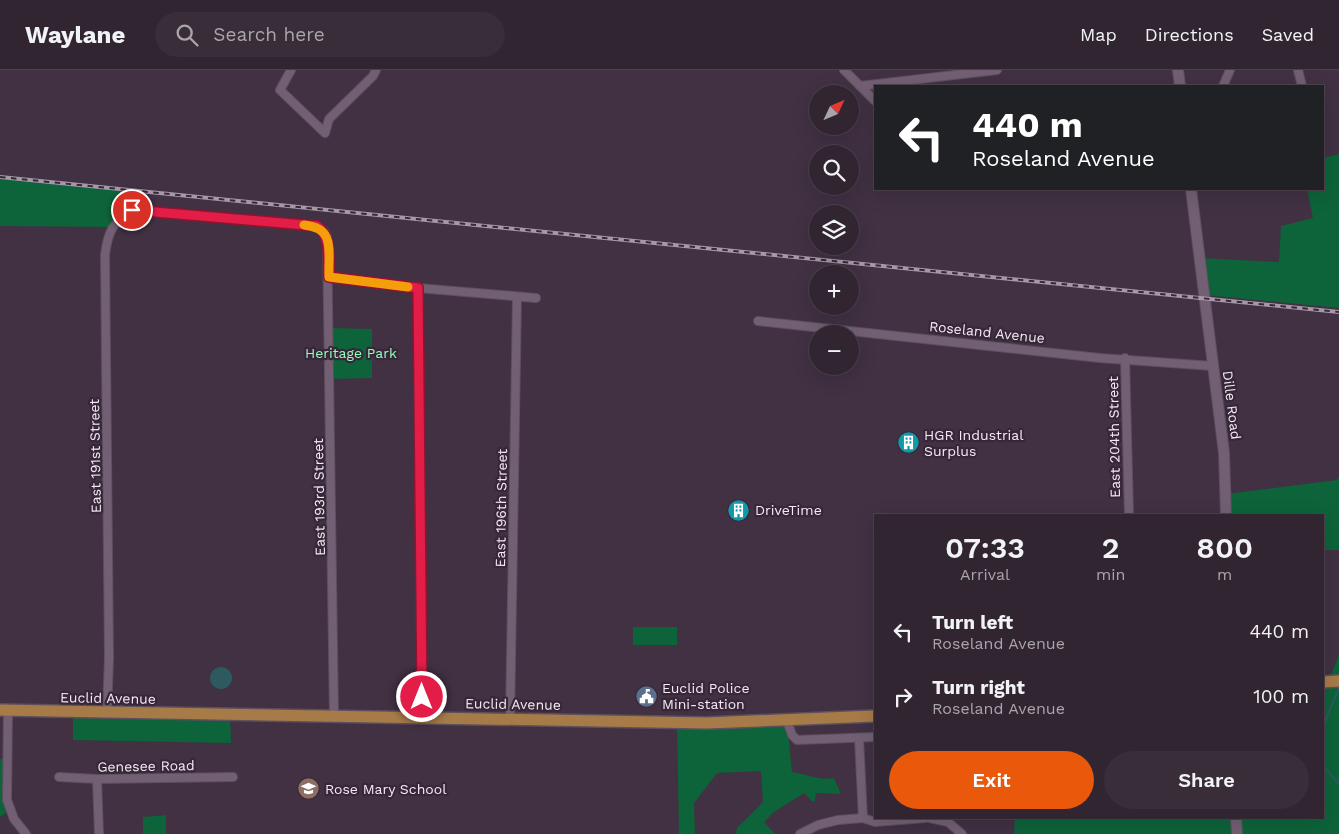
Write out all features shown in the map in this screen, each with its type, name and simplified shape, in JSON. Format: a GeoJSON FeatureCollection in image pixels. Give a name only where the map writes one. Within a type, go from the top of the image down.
{"type":"FeatureCollection","features":[{"type":"Feature","properties":{"kind":"main road","name":"Euclid Avenue"},"geometry":{"type":"LineString","coordinates":[[4,710],[334,718],[422,717],[707,723],[874,716]]}},
{"type":"Feature","properties":{"kind":"street"},"geometry":{"type":"LineString","coordinates":[[291,70],[280,90],[325,133],[329,119],[373,76],[376,70]]}},
{"type":"Feature","properties":{"kind":"street"},"geometry":{"type":"LineString","coordinates":[[844,70],[874,100]]}},
{"type":"Feature","properties":{"kind":"street"},"geometry":{"type":"LineString","coordinates":[[860,86],[997,70]]}},
{"type":"Feature","properties":{"kind":"street"},"geometry":{"type":"LineString","coordinates":[[1178,70],[1180,85]]}},
{"type":"Feature","properties":{"kind":"street"},"geometry":{"type":"LineString","coordinates":[[1223,85],[1230,70]]}},
{"type":"Feature","properties":{"kind":"street"},"geometry":{"type":"LineString","coordinates":[[1298,70],[1302,85]]}},
{"type":"Feature","properties":{"kind":"street","name":"Dille Road"},"geometry":{"type":"LineString","coordinates":[[1192,190],[1224,453],[1226,514]]}},
{"type":"Feature","properties":{"kind":"street","name":"East 191st Street"},"geometry":{"type":"LineString","coordinates":[[108,712],[105,255],[109,232],[116,220],[132,210],[317,226],[324,231],[327,237],[329,277]]}},
{"type":"Feature","properties":{"kind":"street"},"geometry":{"type":"LineString","coordinates":[[329,277],[418,288],[536,298]]}},
{"type":"Feature","properties":{"kind":"street","name":"East 193rd Street"},"geometry":{"type":"LineString","coordinates":[[329,277],[334,718]]}},
{"type":"Feature","properties":{"kind":"street"},"geometry":{"type":"LineString","coordinates":[[418,288],[422,717]]}},
{"type":"Feature","properties":{"kind":"street","name":"East 196th Street"},"geometry":{"type":"LineString","coordinates":[[510,720],[517,296]]}},
{"type":"Feature","properties":{"kind":"street","name":"Roseland Avenue"},"geometry":{"type":"LineString","coordinates":[[758,321],[1100,358],[1125,358],[1213,366]]}},
{"type":"Feature","properties":{"kind":"street","name":"East 204th Street"},"geometry":{"type":"LineString","coordinates":[[1125,358],[1129,514]]}},
{"type":"Feature","properties":{"kind":"street"},"geometry":{"type":"LineString","coordinates":[[4,710],[8,800],[14,819],[26,834]]}},
{"type":"Feature","properties":{"kind":"street"},"geometry":{"type":"LineString","coordinates":[[787,721],[792,736],[797,740],[874,737]]}},
{"type":"Feature","properties":{"kind":"street"},"geometry":{"type":"LineString","coordinates":[[860,738],[863,818]]}},
{"type":"Feature","properties":{"kind":"street","name":"Genesee Road"},"geometry":{"type":"LineString","coordinates":[[59,777],[97,779],[233,777]]}},
{"type":"Feature","properties":{"kind":"street"},"geometry":{"type":"LineString","coordinates":[[97,779],[99,834]]}},
{"type":"Feature","properties":{"kind":"street"},"geometry":{"type":"LineString","coordinates":[[800,834],[824,823],[863,818],[875,822],[912,819]]}},
{"type":"Feature","properties":{"kind":"street"},"geometry":{"type":"LineString","coordinates":[[934,819],[948,822],[962,834]]}},
{"type":"Feature","properties":{"kind":"street"},"geometry":{"type":"LineString","coordinates":[[1236,819],[1237,834]]}},
{"type":"Feature","properties":{"kind":"green space"},"geometry":{"type":"Polygon","coordinates":[[[1339,154],[1339,308],[1205,295],[1200,258],[1279,262],[1281,226],[1313,218],[1307,190],[1324,190],[1324,158],[1339,154]]]}},
{"type":"Feature","properties":{"kind":"green space"},"geometry":{"type":"Polygon","coordinates":[[[0,177],[144,192],[142,211],[132,210],[112,227],[0,226],[0,177]]]}},
{"type":"Feature","properties":{"kind":"green space","name":"Heritage Park"},"geometry":{"type":"Polygon","coordinates":[[[329,328],[372,329],[372,378],[330,379],[329,328]]]}},
{"type":"Feature","properties":{"kind":"green space"},"geometry":{"type":"Polygon","coordinates":[[[1339,477],[1339,550],[1324,550],[1324,514],[1226,514],[1226,494],[1337,480],[1339,477]]]}},
{"type":"Feature","properties":{"kind":"green space"},"geometry":{"type":"Polygon","coordinates":[[[633,627],[677,627],[677,645],[633,645],[633,627]]]}},
{"type":"Feature","properties":{"kind":"green space"},"geometry":{"type":"Polygon","coordinates":[[[1339,655],[1339,834],[1014,834],[1015,819],[1324,819],[1324,682],[1328,682],[1339,655]]]}},
{"type":"Feature","properties":{"kind":"green space"},"geometry":{"type":"Polygon","coordinates":[[[73,712],[230,715],[231,743],[73,740],[73,712]]]}},
{"type":"Feature","properties":{"kind":"green space"},"geometry":{"type":"Polygon","coordinates":[[[787,721],[792,772],[818,778],[834,778],[841,794],[816,793],[815,801],[812,801],[804,793],[774,812],[764,822],[775,834],[736,834],[737,828],[763,802],[761,771],[717,773],[694,803],[695,834],[679,834],[677,722],[787,721]]]}},
{"type":"Feature","properties":{"kind":"green space"},"geometry":{"type":"Polygon","coordinates":[[[0,759],[8,759],[11,809],[0,817],[0,759]]]}},
{"type":"Feature","properties":{"kind":"green space"},"geometry":{"type":"Polygon","coordinates":[[[166,815],[166,834],[143,834],[143,817],[166,815]]]}},
{"type":"Feature","properties":{"kind":"shaded area"},"geometry":{"type":"Polygon","coordinates":[[[221,667],[229,670],[232,678],[229,686],[221,689],[213,686],[210,678],[213,670],[221,667]]]}},
{"type":"Feature","properties":{"kind":"waterway"},"geometry":{"type":"LineString","coordinates":[[1324,724],[1339,688]]}},
{"type":"Feature","properties":{"kind":"waterway"},"geometry":{"type":"LineString","coordinates":[[1324,767],[1339,784]]}},
{"type":"Feature","properties":{"kind":"railway"},"geometry":{"type":"LineString","coordinates":[[0,177],[1339,312]]}},
{"type":"Feature","properties":{"kind":"slow traffic"},"geometry":{"type":"LineString","coordinates":[[304,225],[317,226],[324,231],[327,237],[329,277],[408,287]]}},
{"type":"Feature","properties":{"kind":"place","name":"HGR Industrial Surplus"},"geometry":{"type":"Point","coordinates":[908,443]}},
{"type":"Feature","properties":{"kind":"place","name":"DriveTime"},"geometry":{"type":"Point","coordinates":[739,510]}},
{"type":"Feature","properties":{"kind":"place","name":"Euclid Police Mini-station"},"geometry":{"type":"Point","coordinates":[646,696]}},
{"type":"Feature","properties":{"kind":"place","name":"Rose Mary School"},"geometry":{"type":"Point","coordinates":[309,789]}},
{"type":"Feature","properties":{"kind":"route"},"geometry":{"type":"LineString","coordinates":[[132,210],[317,226],[324,231],[327,237],[329,277],[418,288],[422,697]]}}]}
